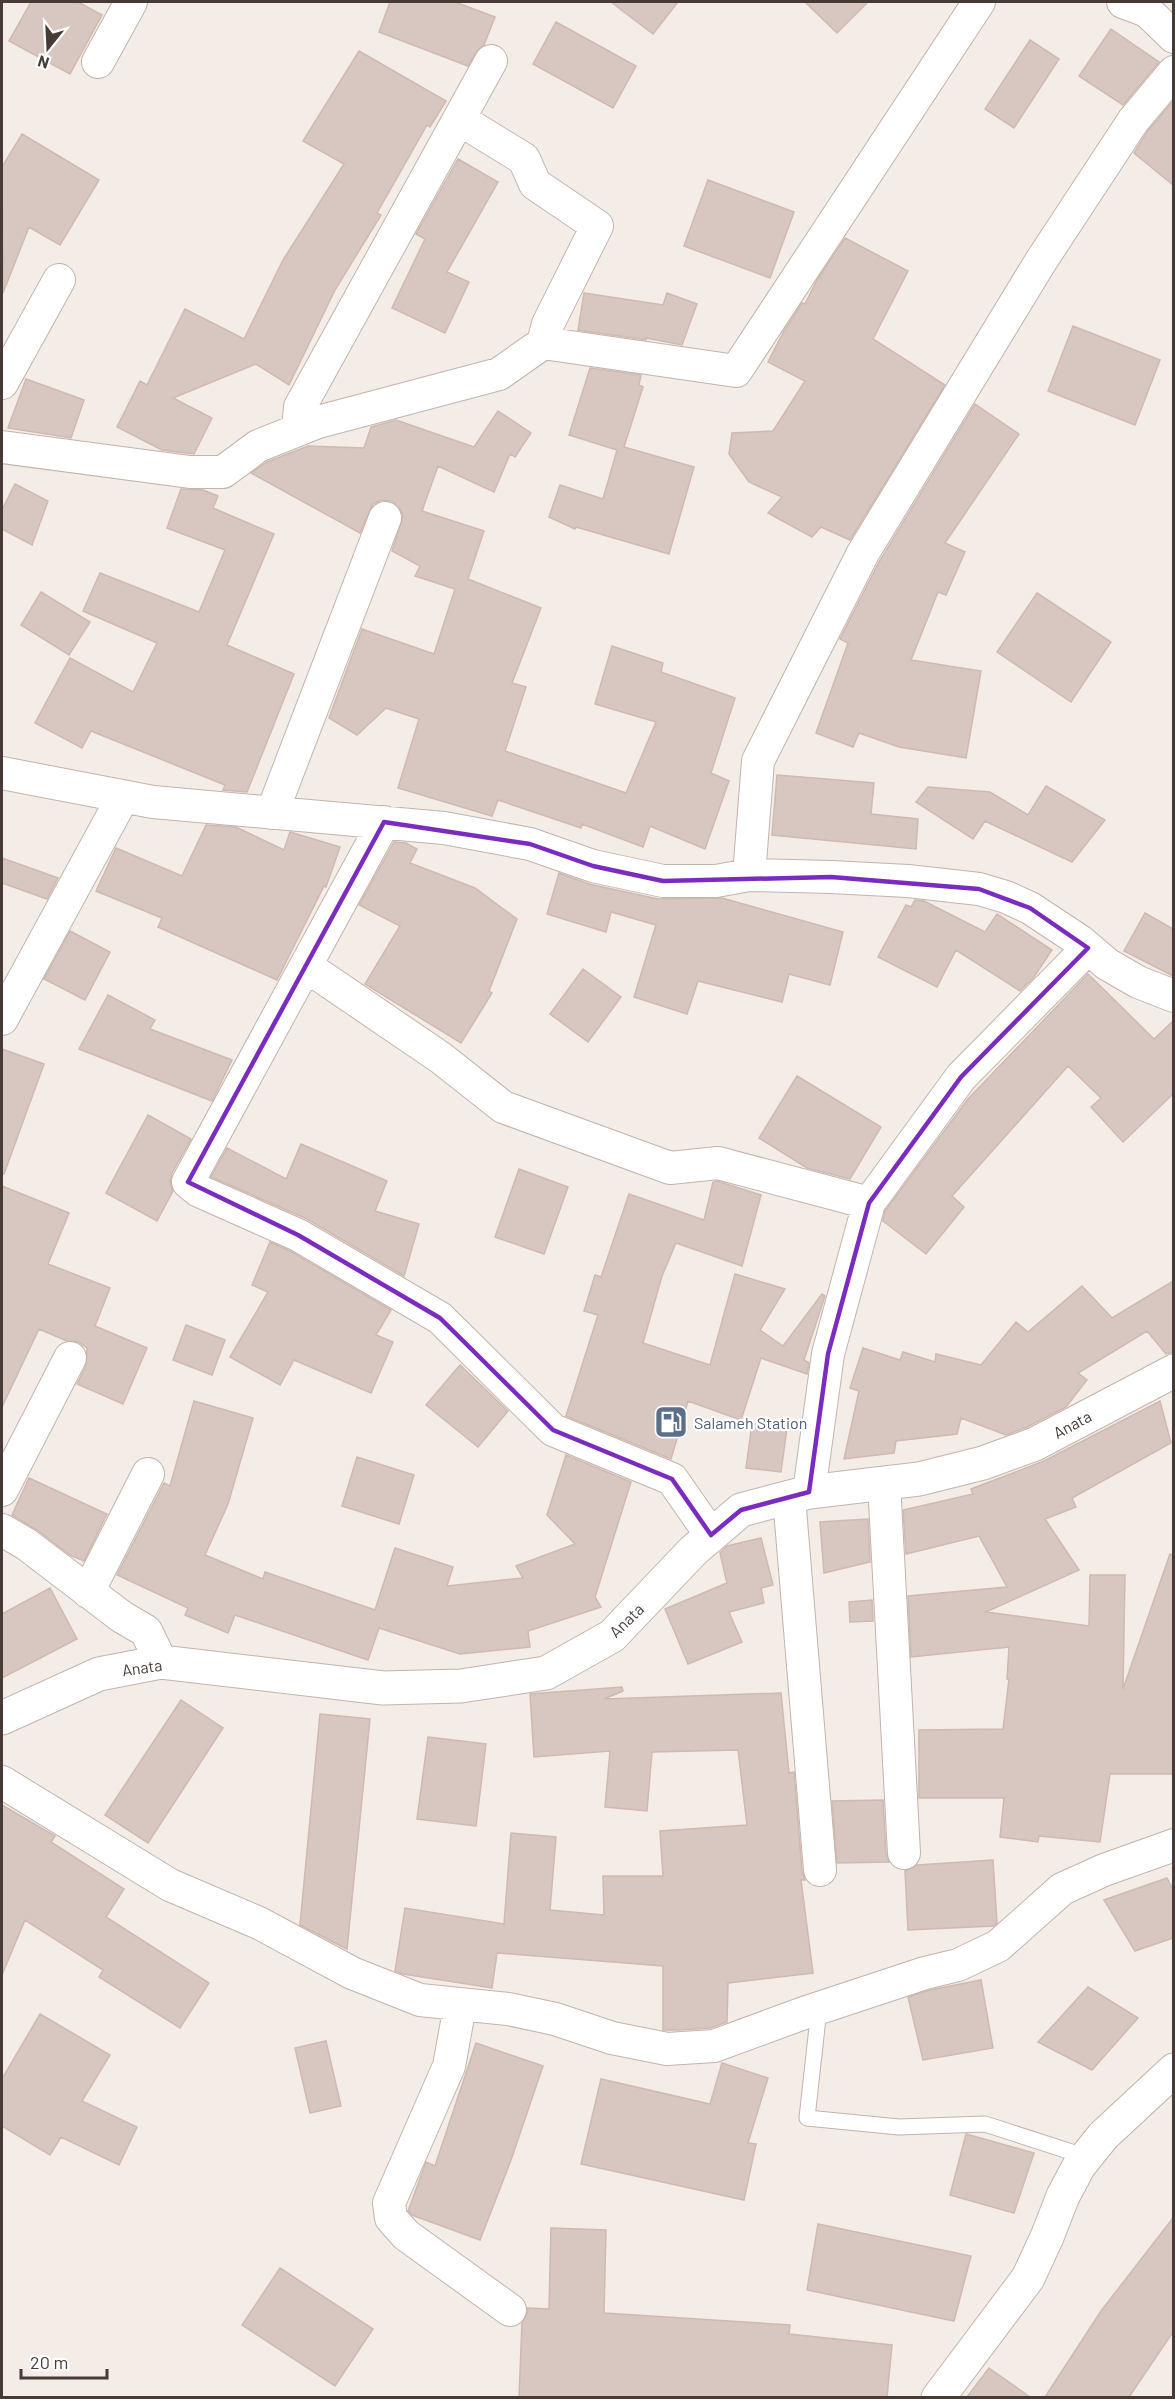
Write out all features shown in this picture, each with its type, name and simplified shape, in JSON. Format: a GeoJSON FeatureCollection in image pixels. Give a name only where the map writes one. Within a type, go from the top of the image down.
{"type":"FeatureCollection","features":[{"type":"Feature","properties":{"kind":"street"},"geometry":{"type":"LineString","coordinates":[[98,62],[131,2]]}},
{"type":"Feature","properties":{"kind":"street"},"geometry":{"type":"LineString","coordinates":[[543,343],[736,371],[979,2]]}},
{"type":"Feature","properties":{"kind":"street"},"geometry":{"type":"LineString","coordinates":[[1139,5],[1173,37]]}},
{"type":"Feature","properties":{"kind":"street"},"geometry":{"type":"LineString","coordinates":[[298,430],[300,407],[491,62]]}},
{"type":"Feature","properties":{"kind":"street"},"geometry":{"type":"LineString","coordinates":[[749,875],[758,761],[863,553],[1041,261],[1133,121],[1173,72]]}},
{"type":"Feature","properties":{"kind":"street"},"geometry":{"type":"LineString","coordinates":[[2,447],[190,472],[223,472],[258,446],[318,422],[499,374],[543,343],[548,324],[597,226],[535,184],[524,159],[459,119]]}},
{"type":"Feature","properties":{"kind":"street"},"geometry":{"type":"LineString","coordinates":[[2,384],[58,280]]}},
{"type":"Feature","properties":{"kind":"street"},"geometry":{"type":"LineString","coordinates":[[272,813],[385,518]]}},
{"type":"Feature","properties":{"kind":"street"},"geometry":{"type":"LineString","coordinates":[[2,775],[153,802],[444,828],[530,844],[593,866],[663,881],[716,881],[749,875],[868,878],[979,889],[1006,897],[1030,908],[1089,948],[1107,964],[1138,982],[1173,996]]}},
{"type":"Feature","properties":{"kind":"street"},"geometry":{"type":"LineString","coordinates":[[2,1019],[123,796]]}},
{"type":"Feature","properties":{"kind":"street"},"geometry":{"type":"LineString","coordinates":[[384,822],[188,1182],[200,1191],[298,1234],[440,1318],[553,1430],[672,1479],[711,1535]]}},
{"type":"Feature","properties":{"kind":"street"},"geometry":{"type":"LineString","coordinates":[[820,1870],[799,1494],[828,1354],[869,1203],[961,1077],[1089,948]]}},
{"type":"Feature","properties":{"kind":"street"},"geometry":{"type":"LineString","coordinates":[[306,966],[441,1059],[503,1107],[670,1168],[718,1163],[869,1203]]}},
{"type":"Feature","properties":{"kind":"street"},"geometry":{"type":"LineString","coordinates":[[2,1490],[70,1358]]}},
{"type":"Feature","properties":{"kind":"street","name":"Anata"},"geometry":{"type":"LineString","coordinates":[[2,1718],[99,1674],[161,1662],[383,1688],[461,1686],[546,1672],[612,1636],[693,1551],[741,1510],[799,1494],[919,1479],[983,1463],[1035,1444],[1173,1371]]}},
{"type":"Feature","properties":{"kind":"street"},"geometry":{"type":"LineString","coordinates":[[88,1592],[148,1474]]}},
{"type":"Feature","properties":{"kind":"street"},"geometry":{"type":"LineString","coordinates":[[884,1483],[904,1853]]}},
{"type":"Feature","properties":{"kind":"street"},"geometry":{"type":"LineString","coordinates":[[2,1530],[26,1544],[88,1592],[146,1631],[161,1662]]}},
{"type":"Feature","properties":{"kind":"street"},"geometry":{"type":"LineString","coordinates":[[2,1782],[171,1885],[259,1923],[352,1973],[420,2000],[460,2006],[508,2009],[555,2019],[612,2038],[668,2049],[714,2046],[925,1973],[958,1965],[998,1946],[1062,1889],[1104,1870],[1173,1845]]}},
{"type":"Feature","properties":{"kind":"street"},"geometry":{"type":"LineString","coordinates":[[460,2006],[449,2066],[389,2203],[391,2218],[406,2235],[510,2310]]}},
{"type":"Feature","properties":{"kind":"street"},"geometry":{"type":"LineString","coordinates":[[938,2397],[1028,2278],[1063,2196],[1087,2157],[1103,2136],[1173,2070]]}},
{"type":"Feature","properties":{"kind":"lane"},"geometry":{"type":"LineString","coordinates":[[819,2009],[807,2118],[899,2127],[985,2124],[1087,2157]]}},
{"type":"Feature","properties":{"kind":"highlighted area"},"geometry":{"type":"Polygon","coordinates":[[[384,822],[530,844],[593,866],[663,881],[831,877],[979,889],[1030,908],[1088,948],[961,1077],[869,1203],[828,1354],[809,1492],[741,1510],[711,1535],[672,1479],[553,1430],[440,1318],[298,1235],[188,1182],[384,822]]]}},
{"type":"Feature","properties":{"kind":"building"},"geometry":{"type":"Polygon","coordinates":[[[31,2],[78,2],[102,15],[70,74],[9,41],[31,2]]]}},
{"type":"Feature","properties":{"kind":"building"},"geometry":{"type":"Polygon","coordinates":[[[390,2],[455,2],[495,17],[484,45],[476,52],[468,66],[379,32],[390,2]]]}},
{"type":"Feature","properties":{"kind":"building"},"geometry":{"type":"Polygon","coordinates":[[[611,2],[678,2],[653,34],[611,2]]]}},
{"type":"Feature","properties":{"kind":"building"},"geometry":{"type":"Polygon","coordinates":[[[805,2],[868,2],[837,33],[805,2]]]}},
{"type":"Feature","properties":{"kind":"building"},"geometry":{"type":"Polygon","coordinates":[[[556,22],[636,66],[613,108],[533,64],[556,22]]]}},
{"type":"Feature","properties":{"kind":"building"},"geometry":{"type":"Polygon","coordinates":[[[1111,29],[1159,62],[1123,105],[1079,76],[1111,29]]]}},
{"type":"Feature","properties":{"kind":"building"},"geometry":{"type":"Polygon","coordinates":[[[1030,40],[1059,59],[1014,128],[985,109],[1030,40]]]}},
{"type":"Feature","properties":{"kind":"building"},"geometry":{"type":"Polygon","coordinates":[[[359,51],[446,101],[430,127],[427,125],[377,213],[381,215],[335,290],[289,385],[256,364],[173,398],[212,418],[194,454],[162,450],[117,427],[140,381],[147,385],[185,309],[244,339],[283,260],[344,164],[303,141],[359,51]]]}},
{"type":"Feature","properties":{"kind":"building"},"geometry":{"type":"Polygon","coordinates":[[[1173,101],[1173,185],[1134,153],[1147,132],[1173,101]]]}},
{"type":"Feature","properties":{"kind":"building"},"geometry":{"type":"Polygon","coordinates":[[[22,134],[99,180],[60,245],[29,227],[3,293],[2,167],[22,134]]]}},
{"type":"Feature","properties":{"kind":"building"},"geometry":{"type":"Polygon","coordinates":[[[458,159],[498,182],[447,272],[469,282],[445,333],[392,308],[425,239],[416,234],[458,159]]]}},
{"type":"Feature","properties":{"kind":"building"},"geometry":{"type":"Polygon","coordinates":[[[708,180],[794,212],[770,278],[684,246],[708,180]]]}},
{"type":"Feature","properties":{"kind":"building"},"geometry":{"type":"Polygon","coordinates":[[[845,238],[908,271],[873,339],[945,385],[850,540],[821,527],[812,537],[768,513],[782,497],[749,482],[729,454],[732,433],[773,431],[805,381],[768,362],[784,331],[802,303],[805,304],[817,280],[845,238]]]}},
{"type":"Feature","properties":{"kind":"building"},"geometry":{"type":"Polygon","coordinates":[[[584,293],[663,305],[667,293],[697,304],[682,345],[578,330],[584,293]]]}},
{"type":"Feature","properties":{"kind":"building"},"geometry":{"type":"Polygon","coordinates":[[[1073,326],[1160,360],[1135,425],[1048,391],[1073,326]]]}},
{"type":"Feature","properties":{"kind":"building"},"geometry":{"type":"Polygon","coordinates":[[[590,368],[641,375],[639,385],[643,387],[624,447],[694,467],[669,554],[576,527],[575,529],[549,517],[560,485],[603,499],[617,450],[569,435],[590,368]]]}},
{"type":"Feature","properties":{"kind":"building"},"geometry":{"type":"Polygon","coordinates":[[[26,379],[84,400],[71,438],[8,428],[26,379]]]}},
{"type":"Feature","properties":{"kind":"building"},"geometry":{"type":"Polygon","coordinates":[[[975,404],[1019,434],[945,543],[965,552],[946,595],[938,592],[911,660],[981,671],[966,758],[899,747],[859,733],[853,747],[816,733],[848,643],[840,639],[879,562],[975,404]]]}},
{"type":"Feature","properties":{"kind":"building"},"geometry":{"type":"Polygon","coordinates":[[[498,411],[531,433],[515,457],[510,454],[494,492],[438,466],[422,511],[484,531],[468,579],[541,608],[512,683],[526,687],[505,751],[626,793],[656,722],[595,704],[612,646],[663,663],[661,672],[735,698],[711,773],[729,781],[705,849],[650,826],[643,847],[582,824],[581,828],[498,800],[492,816],[398,788],[419,719],[386,708],[357,735],[329,718],[362,629],[434,654],[455,589],[415,576],[420,566],[392,551],[403,516],[399,507],[392,501],[382,500],[373,504],[360,533],[251,473],[267,462],[308,446],[364,448],[371,427],[396,420],[474,447],[498,411]]]}},
{"type":"Feature","properties":{"kind":"building"},"geometry":{"type":"Polygon","coordinates":[[[15,484],[48,501],[32,545],[2,529],[2,510],[15,484]]]}},
{"type":"Feature","properties":{"kind":"building"},"geometry":{"type":"Polygon","coordinates":[[[181,489],[203,490],[218,496],[213,508],[274,534],[227,645],[294,674],[247,792],[223,790],[225,785],[91,731],[82,748],[35,723],[70,658],[133,692],[157,643],[83,611],[100,573],[199,612],[225,550],[167,528],[181,489]]]}},
{"type":"Feature","properties":{"kind":"building"},"geometry":{"type":"Polygon","coordinates":[[[41,592],[90,622],[69,655],[21,625],[41,592]]]}},
{"type":"Feature","properties":{"kind":"building"},"geometry":{"type":"Polygon","coordinates":[[[1037,593],[1111,642],[1071,702],[997,652],[1037,593]]]}},
{"type":"Feature","properties":{"kind":"building"},"geometry":{"type":"Polygon","coordinates":[[[777,775],[874,783],[871,814],[918,819],[916,849],[772,835],[777,775]]]}},
{"type":"Feature","properties":{"kind":"building"},"geometry":{"type":"Polygon","coordinates":[[[1046,786],[1105,820],[1072,862],[985,821],[973,839],[916,802],[928,787],[990,792],[1028,815],[1046,786]]]}},
{"type":"Feature","properties":{"kind":"building"},"geometry":{"type":"Polygon","coordinates":[[[206,825],[236,827],[284,850],[290,832],[340,847],[326,887],[324,886],[277,980],[158,927],[162,918],[96,891],[116,848],[182,876],[206,825]]]}},
{"type":"Feature","properties":{"kind":"building"},"geometry":{"type":"Polygon","coordinates":[[[394,842],[406,843],[417,849],[410,863],[475,888],[517,919],[489,991],[492,993],[461,1043],[365,984],[400,926],[359,905],[394,842]]]}},
{"type":"Feature","properties":{"kind":"building"},"geometry":{"type":"Polygon","coordinates":[[[2,858],[58,878],[47,899],[2,883],[2,858]]]}},
{"type":"Feature","properties":{"kind":"building"},"geometry":{"type":"Polygon","coordinates":[[[559,873],[589,884],[658,899],[722,898],[843,932],[830,985],[789,974],[782,1002],[698,981],[687,1014],[634,997],[656,925],[611,912],[606,932],[547,914],[559,873]]]}},
{"type":"Feature","properties":{"kind":"building"},"geometry":{"type":"Polygon","coordinates":[[[915,900],[924,901],[985,932],[997,914],[1052,950],[1034,977],[1020,991],[956,950],[937,987],[878,957],[906,905],[911,907],[915,900]]]}},
{"type":"Feature","properties":{"kind":"building"},"geometry":{"type":"Polygon","coordinates":[[[1145,913],[1173,929],[1173,976],[1124,951],[1145,913]]]}},
{"type":"Feature","properties":{"kind":"building"},"geometry":{"type":"Polygon","coordinates":[[[70,931],[110,952],[85,1000],[44,979],[70,931]]]}},
{"type":"Feature","properties":{"kind":"building"},"geometry":{"type":"Polygon","coordinates":[[[583,969],[621,997],[588,1042],[550,1014],[583,969]]]}},
{"type":"Feature","properties":{"kind":"building"},"geometry":{"type":"Polygon","coordinates":[[[1088,974],[1154,1039],[1173,1021],[1173,1094],[1123,1142],[1091,1107],[1101,1098],[1068,1066],[952,1196],[964,1207],[926,1254],[883,1221],[885,1211],[968,1099],[1088,974]]]}},
{"type":"Feature","properties":{"kind":"building"},"geometry":{"type":"Polygon","coordinates":[[[108,995],[155,1020],[150,1029],[232,1060],[212,1101],[79,1049],[108,995]]]}},
{"type":"Feature","properties":{"kind":"building"},"geometry":{"type":"Polygon","coordinates":[[[2,1049],[44,1064],[4,1174],[2,1173],[2,1049]]]}},
{"type":"Feature","properties":{"kind":"building"},"geometry":{"type":"Polygon","coordinates":[[[797,1076],[881,1127],[850,1179],[807,1168],[759,1138],[797,1076]]]}},
{"type":"Feature","properties":{"kind":"building"},"geometry":{"type":"Polygon","coordinates":[[[148,1115],[191,1139],[172,1173],[170,1182],[173,1191],[157,1221],[106,1193],[148,1115]]]}},
{"type":"Feature","properties":{"kind":"building"},"geometry":{"type":"Polygon","coordinates":[[[301,1144],[387,1181],[375,1211],[419,1224],[404,1276],[307,1219],[211,1177],[227,1148],[286,1179],[301,1144]]]}},
{"type":"Feature","properties":{"kind":"building"},"geometry":{"type":"Polygon","coordinates":[[[519,1169],[568,1187],[544,1254],[495,1237],[519,1169]]]}},
{"type":"Feature","properties":{"kind":"building"},"geometry":{"type":"Polygon","coordinates":[[[717,1181],[761,1195],[742,1266],[676,1243],[662,1276],[643,1343],[710,1365],[735,1274],[785,1289],[760,1330],[783,1346],[822,1294],[825,1296],[804,1360],[809,1363],[807,1374],[761,1358],[741,1420],[688,1401],[671,1459],[566,1416],[598,1315],[584,1311],[595,1275],[601,1277],[629,1194],[704,1220],[713,1182],[717,1181]]]}},
{"type":"Feature","properties":{"kind":"building"},"geometry":{"type":"Polygon","coordinates":[[[2,1186],[69,1213],[48,1264],[110,1288],[95,1326],[147,1348],[123,1404],[77,1384],[86,1366],[87,1348],[78,1342],[67,1341],[39,1329],[2,1407],[2,1186]]]}},
{"type":"Feature","properties":{"kind":"building"},"geometry":{"type":"Polygon","coordinates":[[[270,1242],[290,1251],[391,1310],[376,1335],[393,1342],[371,1393],[294,1360],[280,1385],[230,1357],[268,1292],[252,1285],[270,1242]]]}},
{"type":"Feature","properties":{"kind":"building"},"geometry":{"type":"Polygon","coordinates":[[[1173,1281],[1173,1352],[1166,1354],[1147,1331],[1078,1373],[1087,1380],[1066,1407],[1027,1427],[1006,1435],[961,1418],[957,1434],[896,1441],[894,1453],[844,1459],[859,1391],[850,1388],[863,1348],[900,1360],[903,1352],[935,1362],[936,1354],[981,1365],[1016,1322],[1028,1332],[1082,1286],[1112,1318],[1173,1281]]]}},
{"type":"Feature","properties":{"kind":"building"},"geometry":{"type":"Polygon","coordinates":[[[186,1325],[225,1340],[212,1375],[173,1360],[186,1325]]]}},
{"type":"Feature","properties":{"kind":"building"},"geometry":{"type":"Polygon","coordinates":[[[460,1365],[508,1411],[478,1447],[426,1405],[460,1365]]]}},
{"type":"Feature","properties":{"kind":"building"},"geometry":{"type":"Polygon","coordinates":[[[194,1401],[253,1418],[228,1504],[205,1555],[263,1579],[265,1572],[375,1610],[395,1548],[453,1567],[447,1586],[523,1578],[516,1566],[575,1544],[547,1515],[566,1455],[631,1482],[595,1597],[601,1607],[528,1631],[530,1647],[460,1654],[379,1628],[368,1660],[235,1615],[228,1633],[185,1615],[188,1608],[117,1575],[164,1483],[170,1486],[194,1401]]]}},
{"type":"Feature","properties":{"kind":"building"},"geometry":{"type":"Polygon","coordinates":[[[1160,1401],[1171,1443],[1072,1498],[1076,1507],[1045,1519],[1079,1570],[986,1612],[1089,1626],[1090,1575],[1125,1575],[1123,1689],[1170,1554],[1173,1555],[1173,1774],[1110,1774],[1100,1842],[1039,1836],[1038,1842],[1000,1837],[1004,1798],[919,1798],[919,1730],[1003,1729],[1009,1679],[1007,1679],[1009,1647],[911,1657],[908,1596],[1007,1587],[979,1536],[906,1554],[903,1510],[973,1494],[971,1489],[1044,1461],[1160,1401]]]}},
{"type":"Feature","properties":{"kind":"building"},"geometry":{"type":"Polygon","coordinates":[[[752,1424],[787,1428],[781,1472],[746,1468],[752,1424]]]}},
{"type":"Feature","properties":{"kind":"building"},"geometry":{"type":"Polygon","coordinates":[[[357,1457],[414,1475],[399,1524],[342,1506],[357,1457]]]}},
{"type":"Feature","properties":{"kind":"building"},"geometry":{"type":"Polygon","coordinates":[[[29,1478],[107,1514],[84,1561],[70,1555],[37,1530],[12,1515],[29,1478]]]}},
{"type":"Feature","properties":{"kind":"building"},"geometry":{"type":"Polygon","coordinates":[[[868,1519],[870,1562],[824,1573],[820,1522],[868,1519]]]}},
{"type":"Feature","properties":{"kind":"building"},"geometry":{"type":"Polygon","coordinates":[[[761,1538],[773,1585],[761,1588],[764,1603],[729,1612],[742,1642],[688,1664],[665,1609],[727,1583],[720,1553],[727,1546],[761,1538]]]}},
{"type":"Feature","properties":{"kind":"building"},"geometry":{"type":"Polygon","coordinates":[[[50,1588],[77,1639],[2,1678],[2,1614],[50,1588]]]}},
{"type":"Feature","properties":{"kind":"building"},"geometry":{"type":"Polygon","coordinates":[[[872,1600],[873,1621],[850,1622],[849,1602],[872,1600]]]}},
{"type":"Feature","properties":{"kind":"building"},"geometry":{"type":"Polygon","coordinates":[[[622,1687],[623,1691],[604,1699],[781,1693],[789,1773],[794,1772],[802,1871],[805,1880],[801,1880],[813,1973],[728,1983],[727,2022],[710,2028],[663,2030],[663,1966],[497,1953],[492,1988],[395,1971],[405,1908],[504,1924],[511,1833],[556,1837],[550,1910],[604,1915],[603,1876],[663,1876],[660,1831],[747,1825],[738,1750],[652,1752],[647,1811],[605,1807],[610,1751],[534,1757],[530,1694],[622,1687]]]}},
{"type":"Feature","properties":{"kind":"building"},"geometry":{"type":"Polygon","coordinates":[[[181,1700],[223,1728],[148,1843],[105,1815],[181,1700]]]}},
{"type":"Feature","properties":{"kind":"building"},"geometry":{"type":"Polygon","coordinates":[[[320,1714],[370,1719],[347,1949],[300,1925],[320,1714]]]}},
{"type":"Feature","properties":{"kind":"building"},"geometry":{"type":"Polygon","coordinates":[[[428,1737],[486,1744],[476,1826],[417,1819],[428,1737]]]}},
{"type":"Feature","properties":{"kind":"building"},"geometry":{"type":"Polygon","coordinates":[[[883,1800],[886,1854],[889,1862],[837,1863],[832,1801],[883,1800]]]}},
{"type":"Feature","properties":{"kind":"building"},"geometry":{"type":"Polygon","coordinates":[[[2,1805],[55,1836],[51,1842],[124,1889],[106,1917],[209,1983],[180,2028],[99,1977],[103,1970],[25,1920],[2,1975],[2,1805]]]}},
{"type":"Feature","properties":{"kind":"building"},"geometry":{"type":"Polygon","coordinates":[[[993,1860],[997,1923],[994,1926],[908,1930],[905,1871],[917,1865],[993,1860]]]}},
{"type":"Feature","properties":{"kind":"building"},"geometry":{"type":"Polygon","coordinates":[[[1167,1878],[1173,1890],[1173,1938],[1135,1951],[1104,1900],[1167,1878]]]}},
{"type":"Feature","properties":{"kind":"building"},"geometry":{"type":"Polygon","coordinates":[[[981,1980],[993,2048],[923,2060],[908,1997],[930,1990],[981,1980]]]}},
{"type":"Feature","properties":{"kind":"building"},"geometry":{"type":"Polygon","coordinates":[[[1088,1987],[1138,2018],[1092,2070],[1038,2042],[1088,1987]]]}},
{"type":"Feature","properties":{"kind":"building"},"geometry":{"type":"Polygon","coordinates":[[[40,2014],[110,2055],[82,2101],[137,2127],[119,2165],[61,2137],[50,2155],[2,2126],[2,2079],[40,2014]]]}},
{"type":"Feature","properties":{"kind":"building"},"geometry":{"type":"Polygon","coordinates":[[[326,2041],[341,2106],[310,2113],[295,2048],[326,2041]]]}},
{"type":"Feature","properties":{"kind":"building"},"geometry":{"type":"Polygon","coordinates":[[[476,2043],[543,2066],[511,2160],[480,2240],[412,2215],[408,2211],[426,2162],[435,2166],[476,2043]]]}},
{"type":"Feature","properties":{"kind":"building"},"geometry":{"type":"Polygon","coordinates":[[[722,2063],[768,2078],[748,2143],[756,2144],[744,2200],[581,2164],[601,2079],[710,2104],[722,2063]]]}},
{"type":"Feature","properties":{"kind":"building"},"geometry":{"type":"Polygon","coordinates":[[[966,2134],[1034,2153],[1014,2213],[950,2195],[966,2134]]]}},
{"type":"Feature","properties":{"kind":"building"},"geometry":{"type":"Polygon","coordinates":[[[1173,2218],[1173,2332],[1129,2397],[1045,2397],[1101,2311],[1173,2218]]]}},
{"type":"Feature","properties":{"kind":"building"},"geometry":{"type":"Polygon","coordinates":[[[818,2224],[971,2256],[954,2321],[807,2290],[818,2224]]]}},
{"type":"Feature","properties":{"kind":"building"},"geometry":{"type":"Polygon","coordinates":[[[551,2228],[606,2230],[604,2313],[790,2325],[789,2334],[892,2345],[887,2397],[519,2397],[522,2323],[528,2312],[527,2308],[549,2309],[551,2228]]]}},
{"type":"Feature","properties":{"kind":"building"},"geometry":{"type":"Polygon","coordinates":[[[280,2268],[373,2329],[335,2386],[242,2325],[280,2268]]]}},
{"type":"Feature","properties":{"kind":"building"},"geometry":{"type":"Polygon","coordinates":[[[989,2368],[1030,2397],[967,2397],[989,2368]]]}},
{"type":"Feature","properties":{"kind":"place","name":"Salameh Station"},"geometry":{"type":"Point","coordinates":[671,1422]}}]}
